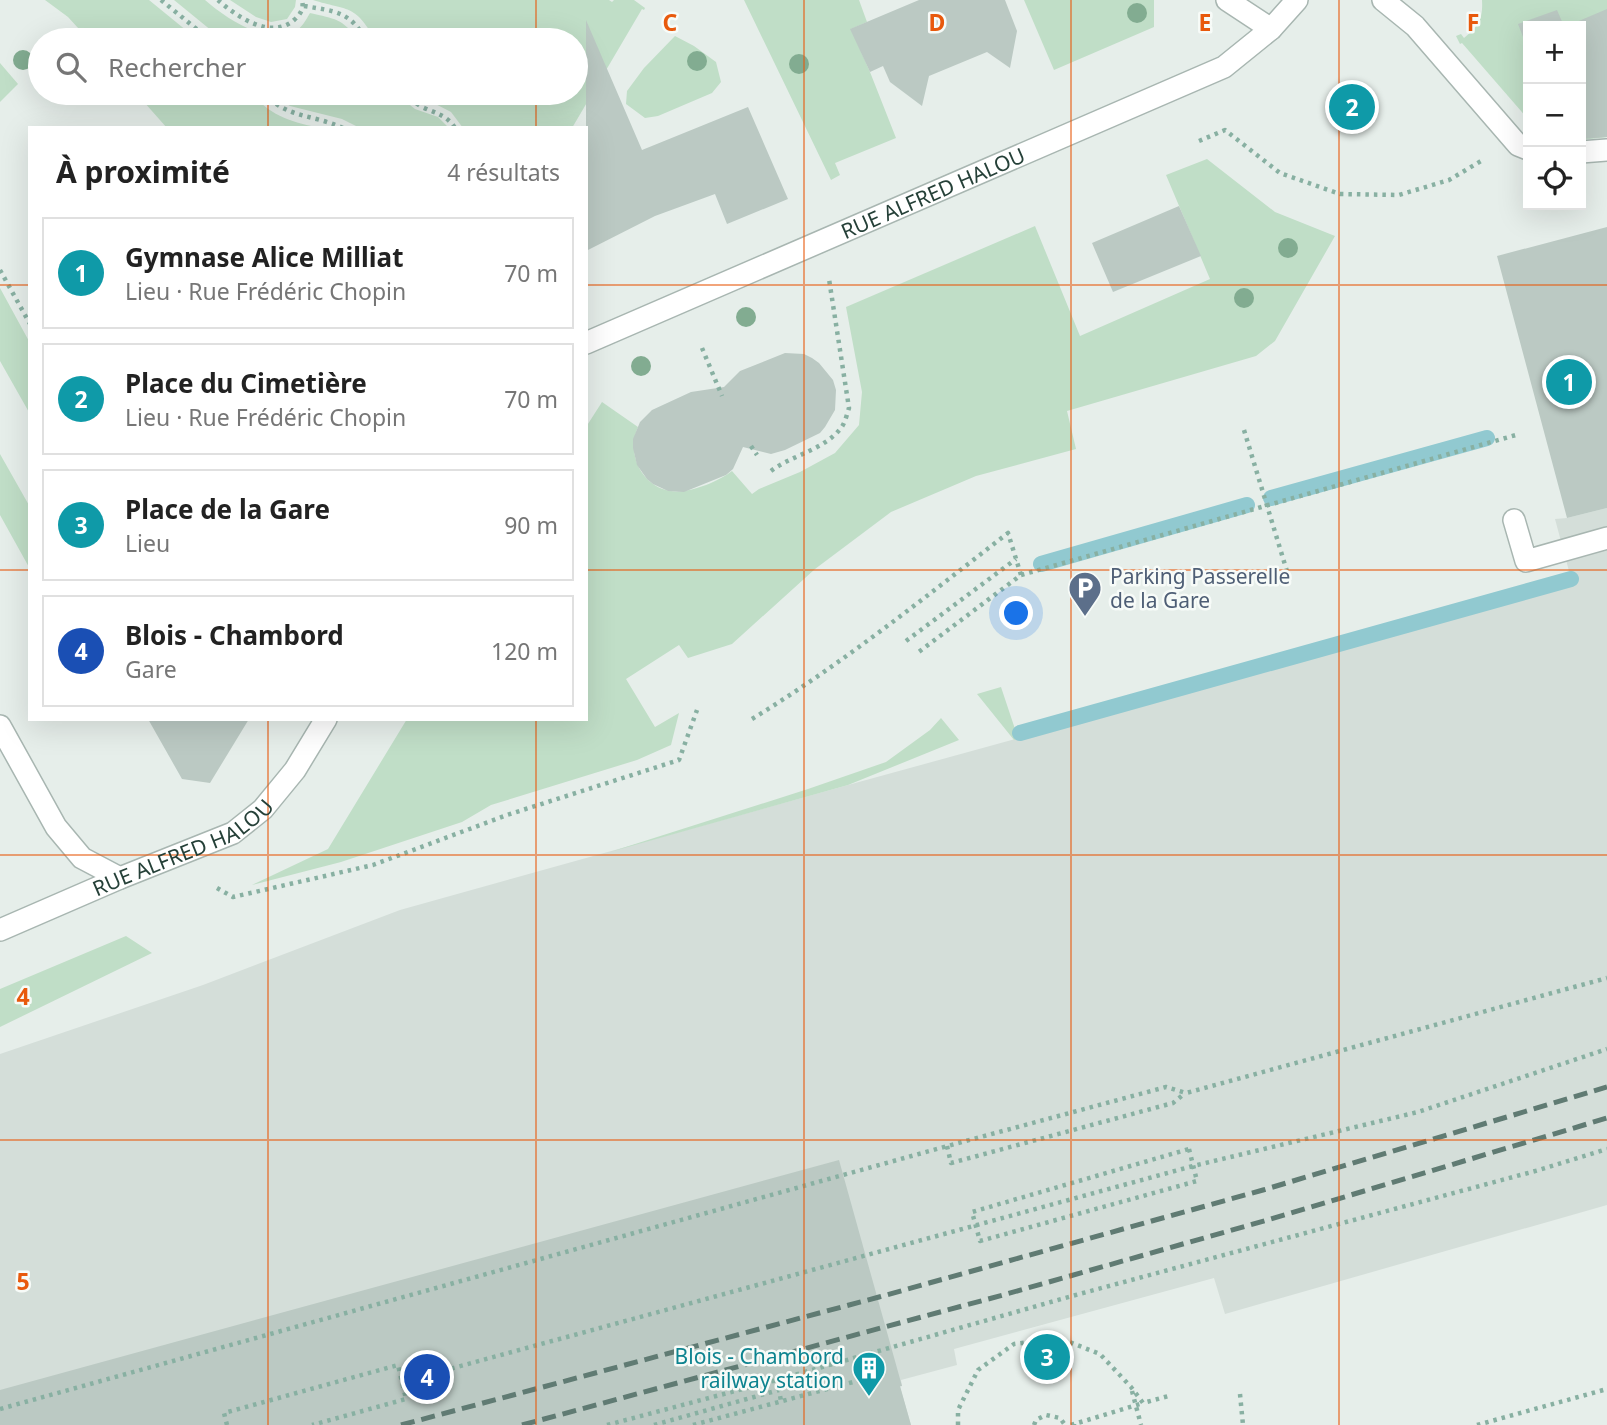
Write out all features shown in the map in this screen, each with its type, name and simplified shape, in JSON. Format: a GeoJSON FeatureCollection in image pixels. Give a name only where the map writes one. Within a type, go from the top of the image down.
{"type":"FeatureCollection","features":[{"type":"Feature","properties":{"kind":"street"},"geometry":{"type":"LineString","coordinates":[[1227,0],[1271,29]]}},
{"type":"Feature","properties":{"kind":"street","name":"RUE ALFRED HALOU"},"geometry":{"type":"LineString","coordinates":[[588,342],[1224,67],[1271,29],[1297,0]]}},
{"type":"Feature","properties":{"kind":"street"},"geometry":{"type":"LineString","coordinates":[[1383,0],[1415,26],[1523,147]]}},
{"type":"Feature","properties":{"kind":"street"},"geometry":{"type":"LineString","coordinates":[[1586,152],[1607,150]]}},
{"type":"Feature","properties":{"kind":"street"},"geometry":{"type":"LineString","coordinates":[[1514,520],[1526,561],[1607,538]]}},
{"type":"Feature","properties":{"kind":"street","name":"RUE ALFRED HALOU"},"geometry":{"type":"LineString","coordinates":[[0,930],[233,833],[263,809],[295,770],[325,721]]}},
{"type":"Feature","properties":{"kind":"street"},"geometry":{"type":"LineString","coordinates":[[0,726],[56,827],[82,858],[120,878]]}},
{"type":"Feature","properties":{"kind":"path"},"geometry":{"type":"LineString","coordinates":[[161,0],[195,28]]}},
{"type":"Feature","properties":{"kind":"path"},"geometry":{"type":"LineString","coordinates":[[218,0],[253,24],[273,28],[291,23],[299,16],[303,3],[344,15],[358,28]]}},
{"type":"Feature","properties":{"kind":"path"},"geometry":{"type":"LineString","coordinates":[[276,105],[293,114],[336,126]]}},
{"type":"Feature","properties":{"kind":"path"},"geometry":{"type":"LineString","coordinates":[[418,105],[442,113],[454,126]]}},
{"type":"Feature","properties":{"kind":"path"},"geometry":{"type":"LineString","coordinates":[[1199,141],[1225,130],[1280,173],[1340,194],[1399,195],[1449,180],[1485,159],[1523,147]]}},
{"type":"Feature","properties":{"kind":"path"},"geometry":{"type":"LineString","coordinates":[[771,471],[826,441],[842,428],[849,408],[822,240]]}},
{"type":"Feature","properties":{"kind":"path"},"geometry":{"type":"LineString","coordinates":[[0,270],[28,320]]}},
{"type":"Feature","properties":{"kind":"path"},"geometry":{"type":"LineString","coordinates":[[702,348],[722,396]]}},
{"type":"Feature","properties":{"kind":"path"},"geometry":{"type":"LineString","coordinates":[[1244,430],[1289,578]]}},
{"type":"Feature","properties":{"kind":"path"},"geometry":{"type":"LineString","coordinates":[[916,654],[1021,575],[1516,435]]}},
{"type":"Feature","properties":{"kind":"path"},"geometry":{"type":"LineString","coordinates":[[751,446],[757,455]]}},
{"type":"Feature","properties":{"kind":"path"},"geometry":{"type":"LineString","coordinates":[[752,719],[850,655],[1008,533],[1021,575]]}},
{"type":"Feature","properties":{"kind":"path"},"geometry":{"type":"LineString","coordinates":[[905,641],[1016,559]]}},
{"type":"Feature","properties":{"kind":"path"},"geometry":{"type":"LineString","coordinates":[[217,888],[233,897],[373,865],[507,815],[679,760],[697,710]]}},
{"type":"Feature","properties":{"kind":"path"},"geometry":{"type":"LineString","coordinates":[[947,1146],[951,1163],[1173,1103],[1186,1093],[1607,978]]}},
{"type":"Feature","properties":{"kind":"path"},"geometry":{"type":"LineString","coordinates":[[402,1382],[1193,1166],[1418,1112],[1607,1049]]}},
{"type":"Feature","properties":{"kind":"path"},"geometry":{"type":"LineString","coordinates":[[0,1409],[1166,1087],[1186,1093]]}},
{"type":"Feature","properties":{"kind":"path"},"geometry":{"type":"LineString","coordinates":[[1189,1149],[1193,1166],[1197,1181],[980,1241],[975,1225],[972,1212],[1189,1149]]}},
{"type":"Feature","properties":{"kind":"path"},"geometry":{"type":"LineString","coordinates":[[607,1425],[1539,1170],[1607,1149]]}},
{"type":"Feature","properties":{"kind":"path"},"geometry":{"type":"LineString","coordinates":[[958,1425],[958,1410],[978,1370],[1014,1344],[1059,1338],[1100,1354],[1131,1387],[1141,1425]]}},
{"type":"Feature","properties":{"kind":"path"},"geometry":{"type":"LineString","coordinates":[[1014,1344],[1059,1339],[1101,1354],[1143,1403]]}},
{"type":"Feature","properties":{"kind":"path"},"geometry":{"type":"LineString","coordinates":[[1059,1339],[1100,1354]]}},
{"type":"Feature","properties":{"kind":"path"},"geometry":{"type":"LineString","coordinates":[[693,1425],[883,1374],[876,1352]]}},
{"type":"Feature","properties":{"kind":"path"},"geometry":{"type":"LineString","coordinates":[[227,1425],[224,1413],[398,1365],[406,1399],[312,1425]]}},
{"type":"Feature","properties":{"kind":"path"},"geometry":{"type":"LineString","coordinates":[[1477,1425],[1607,1389]]}},
{"type":"Feature","properties":{"kind":"path"},"geometry":{"type":"LineString","coordinates":[[654,1425],[779,1390],[781,1401]]}},
{"type":"Feature","properties":{"kind":"path"},"geometry":{"type":"LineString","coordinates":[[1240,1394],[1244,1425]]}},
{"type":"Feature","properties":{"kind":"path"},"geometry":{"type":"LineString","coordinates":[[1073,1425],[1172,1395]]}},
{"type":"Feature","properties":{"kind":"path"},"geometry":{"type":"LineString","coordinates":[[687,1404],[691,1415]]}},
{"type":"Feature","properties":{"kind":"path"},"geometry":{"type":"LineString","coordinates":[[1034,1425],[1036,1420],[1046,1415],[1060,1418],[1065,1425]]}},
{"type":"Feature","properties":{"kind":"shaded area"},"geometry":{"type":"Polygon","coordinates":[[[1607,508],[1607,1205],[1225,1314],[1214,1278],[954,1349],[957,1365],[901,1380],[900,1387],[911,1425],[0,1425],[0,1054],[203,985],[400,910],[1573,586],[1555,519],[1607,508]]]}},
{"type":"Feature","properties":{"kind":"green space"},"geometry":{"type":"Polygon","coordinates":[[[45,0],[149,0],[183,28],[78,28],[45,0]]]}},
{"type":"Feature","properties":{"kind":"green space"},"geometry":{"type":"Polygon","coordinates":[[[174,0],[205,0],[224,15],[248,28],[208,28],[174,0]]]}},
{"type":"Feature","properties":{"kind":"green space"},"geometry":{"type":"Polygon","coordinates":[[[230,0],[296,0],[287,19],[271,22],[256,17],[230,0]]]}},
{"type":"Feature","properties":{"kind":"green space"},"geometry":{"type":"Polygon","coordinates":[[[313,0],[634,0],[645,8],[588,101],[588,28],[368,28],[356,14],[313,0]]]}},
{"type":"Feature","properties":{"kind":"green space"},"geometry":{"type":"Polygon","coordinates":[[[744,0],[859,0],[867,22],[851,29],[896,138],[835,163],[840,175],[831,180],[744,0]]]}},
{"type":"Feature","properties":{"kind":"green space"},"geometry":{"type":"Polygon","coordinates":[[[1024,0],[1154,0],[1154,27],[1054,70],[1024,0]]]}},
{"type":"Feature","properties":{"kind":"green space"},"geometry":{"type":"Polygon","coordinates":[[[1482,0],[1607,0],[1607,137],[1586,139],[1586,21],[1523,21],[1523,113],[1462,43],[1460,44],[1456,36],[1461,34],[1464,38],[1473,30],[1482,12],[1482,0]]]}},
{"type":"Feature","properties":{"kind":"green space"},"geometry":{"type":"Polygon","coordinates":[[[310,13],[337,20],[347,27],[299,28],[310,13]]]}},
{"type":"Feature","properties":{"kind":"green space"},"geometry":{"type":"Polygon","coordinates":[[[675,36],[716,62],[721,82],[712,93],[658,116],[645,118],[626,104],[627,91],[644,68],[675,36]]]}},
{"type":"Feature","properties":{"kind":"green space"},"geometry":{"type":"Polygon","coordinates":[[[0,63],[18,84],[0,102],[0,63]]]}},
{"type":"Feature","properties":{"kind":"green space"},"geometry":{"type":"Polygon","coordinates":[[[147,105],[264,105],[283,117],[311,126],[165,126],[147,105]]]}},
{"type":"Feature","properties":{"kind":"green space"},"geometry":{"type":"Polygon","coordinates":[[[410,105],[438,117],[447,126],[356,126],[342,119],[290,106],[410,105]]]}},
{"type":"Feature","properties":{"kind":"green space"},"geometry":{"type":"Polygon","coordinates":[[[437,105],[586,105],[573,126],[462,126],[451,112],[437,105]]]}},
{"type":"Feature","properties":{"kind":"green space"},"geometry":{"type":"Polygon","coordinates":[[[1207,159],[1275,212],[1335,236],[1275,341],[1256,356],[1067,411],[1076,449],[976,476],[891,512],[815,569],[732,644],[688,658],[679,645],[626,679],[655,727],[679,713],[671,745],[637,760],[491,805],[462,822],[341,862],[252,885],[328,849],[406,721],[588,721],[588,424],[602,402],[638,427],[635,457],[651,483],[670,491],[685,491],[711,483],[732,471],[752,494],[835,453],[859,425],[862,392],[846,307],[1035,226],[1080,336],[1210,279],[1166,175],[1207,159]]]}},
{"type":"Feature","properties":{"kind":"green space"},"geometry":{"type":"Polygon","coordinates":[[[0,288],[28,339],[28,410],[0,361],[0,288]]]}},
{"type":"Feature","properties":{"kind":"green space"},"geometry":{"type":"Polygon","coordinates":[[[0,454],[28,503],[28,565],[0,515],[0,454]]]}},
{"type":"Feature","properties":{"kind":"green space"},"geometry":{"type":"Polygon","coordinates":[[[1570,574],[1573,586],[1014,740],[977,694],[1001,687],[1015,729],[1570,574]]]}},
{"type":"Feature","properties":{"kind":"green space"},"geometry":{"type":"Polygon","coordinates":[[[941,718],[959,740],[848,785],[610,852],[886,762],[930,730],[941,718]]]}},
{"type":"Feature","properties":{"kind":"green space"},"geometry":{"type":"Polygon","coordinates":[[[126,936],[152,953],[0,1027],[0,989],[126,936]]]}},
{"type":"Feature","properties":{"kind":"building"},"geometry":{"type":"Polygon","coordinates":[[[919,0],[1005,0],[1017,31],[1010,68],[987,52],[929,76],[922,106],[890,82],[883,66],[870,72],[850,29],[919,0]]]}},
{"type":"Feature","properties":{"kind":"building"},"geometry":{"type":"Polygon","coordinates":[[[1607,9],[1607,137],[1586,139],[1586,21],[1579,21],[1607,9]]]}},
{"type":"Feature","properties":{"kind":"building"},"geometry":{"type":"Polygon","coordinates":[[[1557,10],[1562,21],[1526,21],[1557,10]]]}},
{"type":"Feature","properties":{"kind":"building"},"geometry":{"type":"Polygon","coordinates":[[[586,20],[642,150],[748,107],[788,199],[727,224],[715,194],[655,216],[588,250],[586,20]]]}},
{"type":"Feature","properties":{"kind":"building"},"geometry":{"type":"Polygon","coordinates":[[[1523,22],[1523,37],[1518,24],[1523,22]]]}},
{"type":"Feature","properties":{"kind":"building"},"geometry":{"type":"Polygon","coordinates":[[[1179,206],[1201,256],[1113,292],[1092,243],[1179,206]]]}},
{"type":"Feature","properties":{"kind":"building"},"geometry":{"type":"Polygon","coordinates":[[[1607,227],[1607,508],[1567,518],[1497,256],[1607,227]]]}},
{"type":"Feature","properties":{"kind":"building"},"geometry":{"type":"Polygon","coordinates":[[[785,353],[804,354],[812,358],[833,380],[836,390],[835,410],[820,433],[771,454],[743,447],[733,469],[726,475],[684,492],[668,491],[647,479],[637,465],[633,439],[640,422],[652,410],[691,392],[724,387],[740,371],[785,353]]]}},
{"type":"Feature","properties":{"kind":"building"},"geometry":{"type":"Polygon","coordinates":[[[149,721],[248,721],[210,783],[182,779],[149,721]]]}},
{"type":"Feature","properties":{"kind":"building"},"geometry":{"type":"Polygon","coordinates":[[[839,1160],[911,1425],[0,1425],[0,1390],[839,1160]]]}},
{"type":"Feature","properties":{"kind":"waterway"},"geometry":{"type":"LineString","coordinates":[[1271,498],[1487,438]]}},
{"type":"Feature","properties":{"kind":"waterway"},"geometry":{"type":"LineString","coordinates":[[1041,564],[1247,505]]}},
{"type":"Feature","properties":{"kind":"waterway"},"geometry":{"type":"LineString","coordinates":[[1020,733],[1571,579]]}},
{"type":"Feature","properties":{"kind":"railway"},"geometry":{"type":"LineString","coordinates":[[401,1425],[879,1297],[1263,1190],[1607,1087]]}},
{"type":"Feature","properties":{"kind":"railway"},"geometry":{"type":"LineString","coordinates":[[522,1425],[1003,1295],[1271,1219],[1607,1118]]}},
{"type":"Feature","properties":{"kind":"place","name":"Place du Cimetière"},"geometry":{"type":"Point","coordinates":[1352,107]}},
{"type":"Feature","properties":{"kind":"place","name":"Gymnase Alice Milliat"},"geometry":{"type":"Point","coordinates":[1569,382]}},
{"type":"Feature","properties":{"kind":"place","name":"Parking Passerelle de la Gare"},"geometry":{"type":"Point","coordinates":[1085,618]}},
{"type":"Feature","properties":{"kind":"place","name":"Place de la Gare"},"geometry":{"type":"Point","coordinates":[1047,1357]}},
{"type":"Feature","properties":{"kind":"place","name":"Blois - Chambord"},"geometry":{"type":"Point","coordinates":[427,1377]}},
{"type":"Feature","properties":{"kind":"place","name":"Blois - Chambord railway station"},"geometry":{"type":"Point","coordinates":[869,1398]}}]}
